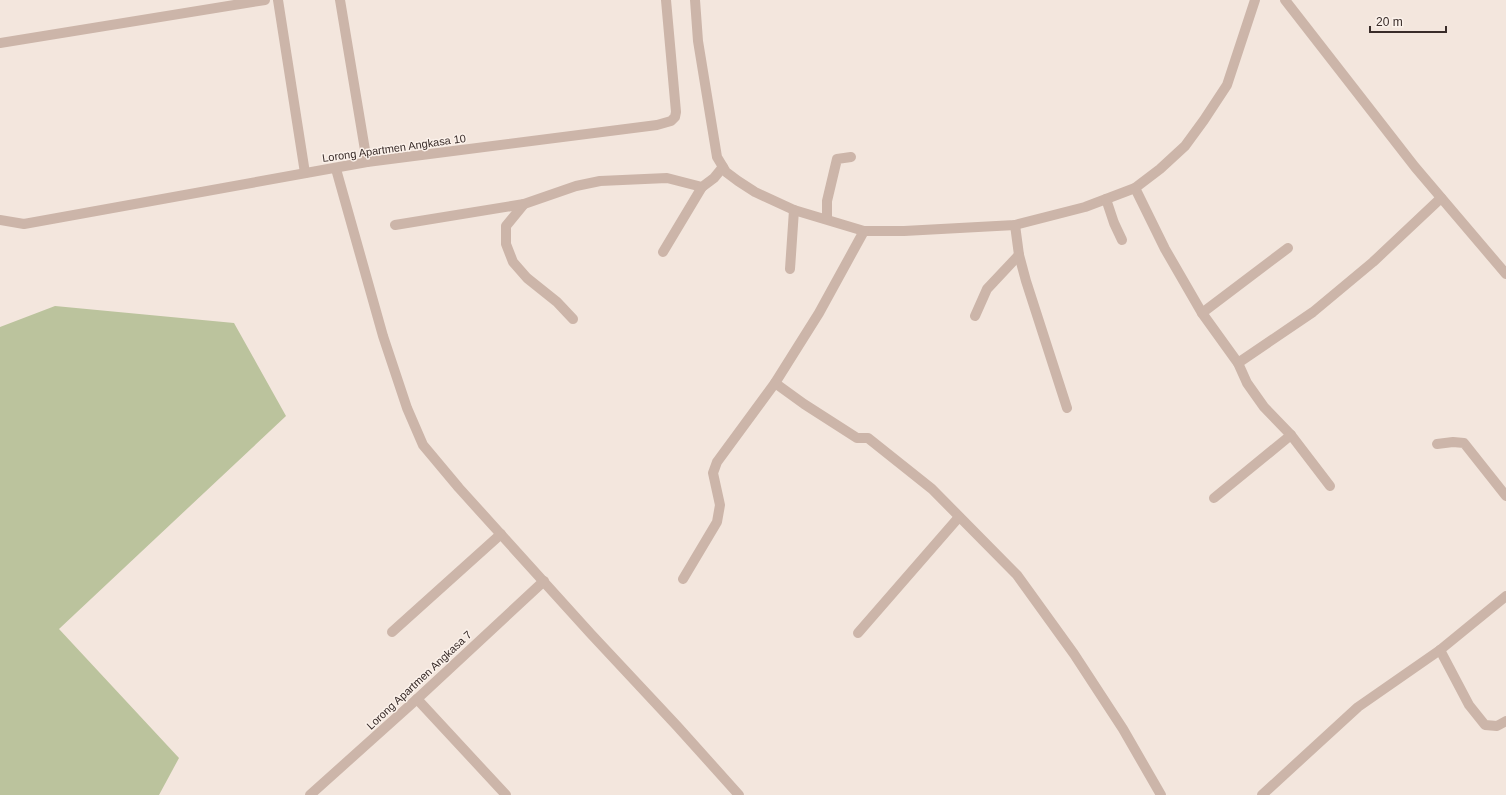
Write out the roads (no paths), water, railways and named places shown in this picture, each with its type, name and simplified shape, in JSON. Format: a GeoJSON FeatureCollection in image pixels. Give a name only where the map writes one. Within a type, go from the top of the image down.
{"type":"FeatureCollection","features":[{"type":"Feature","properties":{"kind":"street"},"geometry":{"type":"LineString","coordinates":[[0,43],[265,0]]}},
{"type":"Feature","properties":{"kind":"street"},"geometry":{"type":"LineString","coordinates":[[278,0],[305,173]]}},
{"type":"Feature","properties":{"kind":"street"},"geometry":{"type":"LineString","coordinates":[[340,0],[367,162]]}},
{"type":"Feature","properties":{"kind":"street","name":"Lorong Apartmen Angkasa 10"},"geometry":{"type":"LineString","coordinates":[[0,220],[24,224],[305,173],[336,169],[367,162],[657,125],[671,121],[676,117],[676,112],[666,0]]}},
{"type":"Feature","properties":{"kind":"street"},"geometry":{"type":"LineString","coordinates":[[695,0],[698,41],[717,157],[726,172],[755,192],[794,210],[864,231],[904,231],[1015,226],[1086,206],[1135,188],[1160,169],[1185,146],[1227,85],[1255,0]]}},
{"type":"Feature","properties":{"kind":"street"},"geometry":{"type":"LineString","coordinates":[[1285,0],[1410,161],[1506,274]]}},
{"type":"Feature","properties":{"kind":"street"},"geometry":{"type":"LineString","coordinates":[[827,219],[827,201],[837,159],[851,157]]}},
{"type":"Feature","properties":{"kind":"street"},"geometry":{"type":"LineString","coordinates":[[663,252],[702,187],[714,178],[723,167]]}},
{"type":"Feature","properties":{"kind":"street"},"geometry":{"type":"LineString","coordinates":[[336,169],[383,336],[407,408],[423,445],[459,488],[591,634],[677,726],[738,795]]}},
{"type":"Feature","properties":{"kind":"street"},"geometry":{"type":"LineString","coordinates":[[395,225],[524,204],[576,186],[600,181],[667,178],[702,187]]}},
{"type":"Feature","properties":{"kind":"street"},"geometry":{"type":"LineString","coordinates":[[1135,188],[1166,249],[1202,313],[1238,363],[1247,383],[1264,408],[1291,435],[1330,486]]}},
{"type":"Feature","properties":{"kind":"street"},"geometry":{"type":"LineString","coordinates":[[1238,363],[1313,312],[1373,262],[1441,198]]}},
{"type":"Feature","properties":{"kind":"street"},"geometry":{"type":"LineString","coordinates":[[1106,199],[1114,223],[1122,240]]}},
{"type":"Feature","properties":{"kind":"street"},"geometry":{"type":"LineString","coordinates":[[524,204],[506,226],[506,244],[511,256],[527,278],[557,302],[573,319]]}},
{"type":"Feature","properties":{"kind":"street"},"geometry":{"type":"LineString","coordinates":[[790,269],[794,210]]}},
{"type":"Feature","properties":{"kind":"street"},"geometry":{"type":"LineString","coordinates":[[1015,226],[1019,255],[1067,408]]}},
{"type":"Feature","properties":{"kind":"street"},"geometry":{"type":"LineString","coordinates":[[683,579],[717,522],[720,505],[713,473],[717,462],[775,383],[818,313],[864,231]]}},
{"type":"Feature","properties":{"kind":"street"},"geometry":{"type":"LineString","coordinates":[[1202,313],[1288,248]]}},
{"type":"Feature","properties":{"kind":"street"},"geometry":{"type":"LineString","coordinates":[[975,316],[987,289],[1019,255]]}},
{"type":"Feature","properties":{"kind":"street"},"geometry":{"type":"LineString","coordinates":[[775,383],[804,404],[857,438],[868,438],[932,489],[1017,575],[1074,654],[1115,716],[1161,795]]}},
{"type":"Feature","properties":{"kind":"street"},"geometry":{"type":"LineString","coordinates":[[1214,498],[1291,435]]}},
{"type":"Feature","properties":{"kind":"street"},"geometry":{"type":"LineString","coordinates":[[1437,444],[1453,442],[1464,443],[1506,496]]}},
{"type":"Feature","properties":{"kind":"street"},"geometry":{"type":"LineString","coordinates":[[858,634],[959,517]]}},
{"type":"Feature","properties":{"kind":"street"},"geometry":{"type":"LineString","coordinates":[[392,632],[501,534]]}},
{"type":"Feature","properties":{"kind":"street","name":"Lorong Apartmen Angkasa 7"},"geometry":{"type":"LineString","coordinates":[[310,795],[418,699],[544,581]]}},
{"type":"Feature","properties":{"kind":"street"},"geometry":{"type":"LineString","coordinates":[[1262,795],[1358,706],[1440,650],[1506,596]]}},
{"type":"Feature","properties":{"kind":"street"},"geometry":{"type":"LineString","coordinates":[[1440,650],[1469,705],[1486,724],[1496,726],[1506,721]]}},
{"type":"Feature","properties":{"kind":"street"},"geometry":{"type":"LineString","coordinates":[[418,699],[506,795]]}}]}
